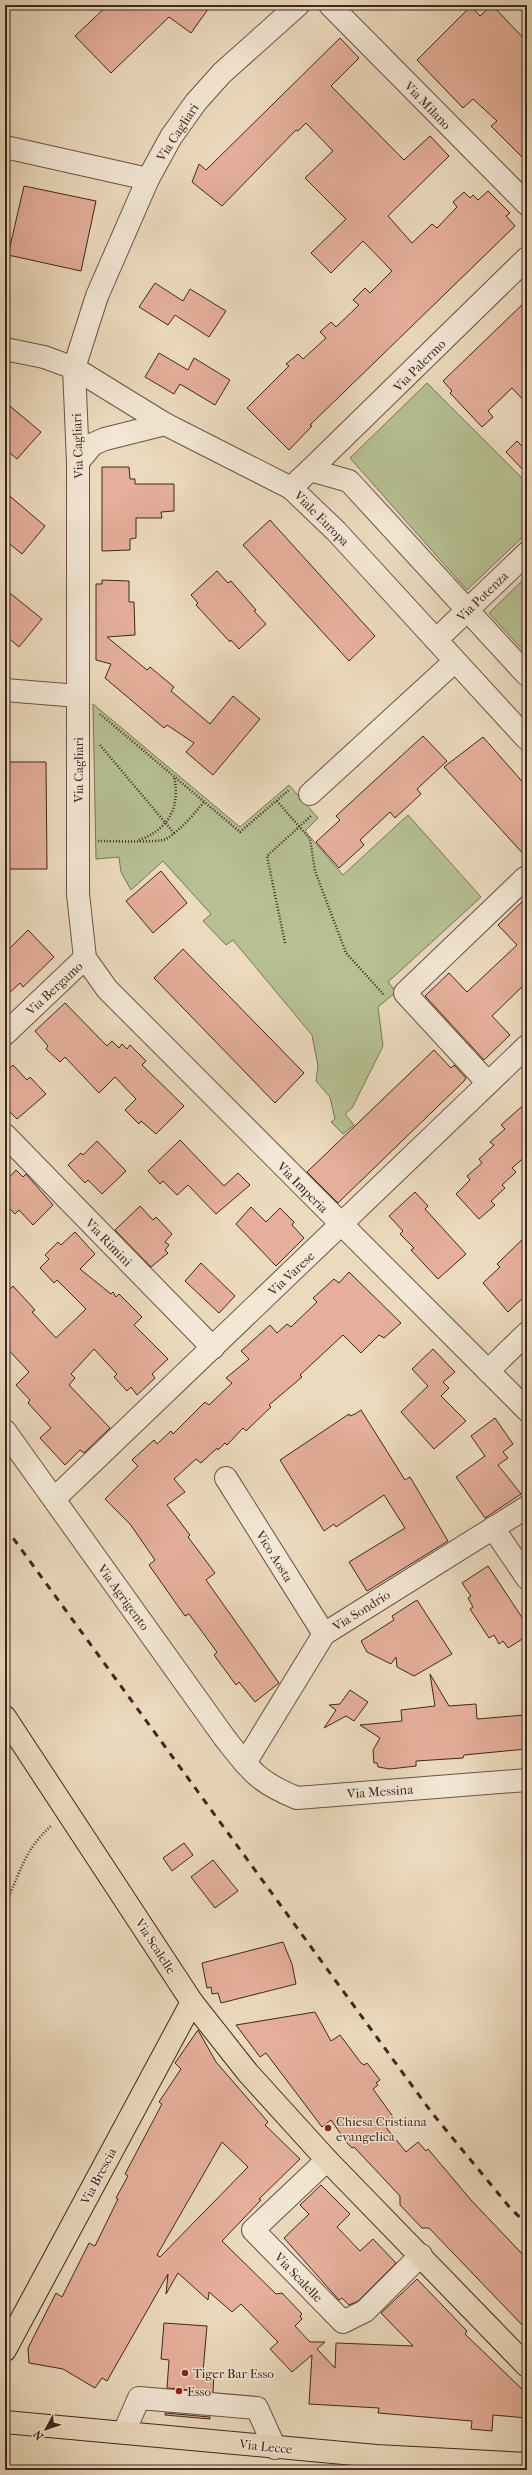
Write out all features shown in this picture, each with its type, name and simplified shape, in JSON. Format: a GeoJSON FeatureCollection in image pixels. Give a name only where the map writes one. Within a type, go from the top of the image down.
{"type":"FeatureCollection","features":[{"type":"Feature","properties":{"kind":"main road","name":"Via Scalelle"},"geometry":{"type":"LineString","coordinates":[[5,1717],[192,2002],[248,2073],[327,2160],[421,2255],[527,2366]]}},
{"type":"Feature","properties":{"kind":"main road","name":"Via Brescia"},"geometry":{"type":"LineString","coordinates":[[5,2350],[192,2002]]}},
{"type":"Feature","properties":{"kind":"main road","name":"Via Lecce"},"geometry":{"type":"LineString","coordinates":[[5,2422],[124,2432],[445,2465],[527,2464]]}},
{"type":"Feature","properties":{"kind":"street","name":"Via Cagliari"},"geometry":{"type":"LineString","coordinates":[[85,958],[78,894],[78,462],[74,368],[97,296],[148,179],[171,136],[196,102],[222,74],[298,5]]}},
{"type":"Feature","properties":{"kind":"street","name":"Via Milano"},"geometry":{"type":"LineString","coordinates":[[330,5],[527,204]]}},
{"type":"Feature","properties":{"kind":"street"},"geometry":{"type":"LineString","coordinates":[[5,147],[148,179]]}},
{"type":"Feature","properties":{"kind":"street","name":"Via Palermo"},"geometry":{"type":"LineString","coordinates":[[310,470],[527,258]]}},
{"type":"Feature","properties":{"kind":"street"},"geometry":{"type":"LineString","coordinates":[[5,349],[44,357],[74,368],[165,424],[291,488]]}},
{"type":"Feature","properties":{"kind":"street"},"geometry":{"type":"LineString","coordinates":[[78,462],[93,444],[105,438],[165,424]]}},
{"type":"Feature","properties":{"kind":"street","name":"Viale Europa"},"geometry":{"type":"LineString","coordinates":[[527,675],[349,481],[310,470],[291,488],[336,531],[527,739]]}},
{"type":"Feature","properties":{"kind":"street","name":"Via Potenza"},"geometry":{"type":"LineString","coordinates":[[436,640],[527,553]]}},
{"type":"Feature","properties":{"kind":"street"},"geometry":{"type":"LineString","coordinates":[[313,803],[455,661]]}},
{"type":"Feature","properties":{"kind":"street"},"geometry":{"type":"LineString","coordinates":[[5,690],[78,696]]}},
{"type":"Feature","properties":{"kind":"street"},"geometry":{"type":"LineString","coordinates":[[488,1083],[405,993],[525,878],[527,880]]}},
{"type":"Feature","properties":{"kind":"street","name":"Via Bergamo"},"geometry":{"type":"LineString","coordinates":[[5,1034],[85,958]]}},
{"type":"Feature","properties":{"kind":"street","name":"Via Imperia"},"geometry":{"type":"LineString","coordinates":[[85,958],[107,989],[527,1410]]}},
{"type":"Feature","properties":{"kind":"street","name":"Via Varese"},"geometry":{"type":"LineString","coordinates":[[54,1499],[342,1226],[527,1046]]}},
{"type":"Feature","properties":{"kind":"street","name":"Via Rimini"},"geometry":{"type":"LineString","coordinates":[[5,1136],[213,1348]]}},
{"type":"Feature","properties":{"kind":"street"},"geometry":{"type":"LineString","coordinates":[[488,1371],[527,1333]]}},
{"type":"Feature","properties":{"kind":"street","name":"Via Agrigento"},"geometry":{"type":"LineString","coordinates":[[5,1431],[245,1763]]}},
{"type":"Feature","properties":{"kind":"street","name":"Vico Aosta"},"geometry":{"type":"LineString","coordinates":[[226,1478],[324,1634]]}},
{"type":"Feature","properties":{"kind":"street","name":"Via Sondrio"},"geometry":{"type":"LineString","coordinates":[[245,1763],[324,1634],[527,1507]]}},
{"type":"Feature","properties":{"kind":"street"},"geometry":{"type":"LineString","coordinates":[[493,1528],[527,1578]]}},
{"type":"Feature","properties":{"kind":"street","name":"Via Messina"},"geometry":{"type":"LineString","coordinates":[[245,1763],[255,1774],[273,1788],[297,1798],[527,1780]]}},
{"type":"Feature","properties":{"kind":"street","name":"Via Scalelle"},"geometry":{"type":"LineString","coordinates":[[327,2160],[253,2230],[342,2322],[366,2311],[421,2255]]}},
{"type":"Feature","properties":{"kind":"street"},"geometry":{"type":"LineString","coordinates":[[124,2432],[138,2398],[257,2408],[275,2448]]}},
{"type":"Feature","properties":{"kind":"path"},"geometry":{"type":"LineString","coordinates":[[78,696],[240,832],[277,801],[310,839],[315,871],[346,953],[387,999]]}},
{"type":"Feature","properties":{"kind":"path"},"geometry":{"type":"LineString","coordinates":[[78,736],[92,736],[174,833]]}},
{"type":"Feature","properties":{"kind":"path"},"geometry":{"type":"LineString","coordinates":[[138,840],[149,836],[166,824],[176,800],[174,777]]}},
{"type":"Feature","properties":{"kind":"path"},"geometry":{"type":"LineString","coordinates":[[78,840],[138,840],[152,843],[166,840],[188,821],[204,802]]}},
{"type":"Feature","properties":{"kind":"path"},"geometry":{"type":"LineString","coordinates":[[285,943],[267,856],[299,827],[313,803]]}},
{"type":"Feature","properties":{"kind":"path"},"geometry":{"type":"LineString","coordinates":[[5,1904],[27,1854],[36,1839],[52,1826],[71,1817]]}},
{"type":"Feature","properties":{"kind":"green space"},"geometry":{"type":"Polygon","coordinates":[[[427,383],[527,483],[527,533],[467,590],[350,458],[427,383]]]}},
{"type":"Feature","properties":{"kind":"green space"},"geometry":{"type":"Polygon","coordinates":[[[527,576],[527,655],[489,613],[527,576]]]}},
{"type":"Feature","properties":{"kind":"green space"},"geometry":{"type":"Polygon","coordinates":[[[93,704],[240,827],[289,785],[318,818],[305,831],[343,875],[408,815],[481,897],[388,982],[396,992],[378,1007],[383,1046],[352,1108],[345,1114],[354,1125],[343,1134],[331,1122],[335,1119],[330,1097],[316,1081],[318,1066],[312,1035],[233,940],[226,945],[203,921],[211,914],[163,861],[131,890],[121,872],[119,857],[96,859],[93,704]]]}},
{"type":"Feature","properties":{"kind":"building"},"geometry":{"type":"Polygon","coordinates":[[[108,5],[211,5],[191,33],[169,17],[111,73],[75,36],[108,5]]]}},
{"type":"Feature","properties":{"kind":"building"},"geometry":{"type":"Polygon","coordinates":[[[492,5],[527,42],[527,162],[491,126],[497,121],[473,99],[463,108],[417,60],[471,6],[480,16],[492,5]]]}},
{"type":"Feature","properties":{"kind":"building"},"geometry":{"type":"Polygon","coordinates":[[[340,38],[359,58],[331,86],[404,160],[430,136],[449,156],[388,216],[412,243],[432,224],[437,228],[457,207],[453,202],[464,192],[470,198],[473,195],[478,200],[488,191],[510,213],[506,216],[515,226],[310,425],[312,426],[289,450],[247,408],[289,366],[286,364],[298,354],[303,359],[326,338],[320,332],[331,322],[336,327],[359,305],[353,300],[365,288],[370,293],[392,271],[363,241],[331,273],[311,253],[346,219],[305,178],[333,151],[306,123],[298,131],[296,130],[222,206],[192,182],[199,164],[206,170],[340,38]]]}},
{"type":"Feature","properties":{"kind":"building"},"geometry":{"type":"Polygon","coordinates":[[[24,186],[96,201],[81,271],[8,255],[24,186]]]}},
{"type":"Feature","properties":{"kind":"building"},"geometry":{"type":"Polygon","coordinates":[[[155,283],[183,301],[190,289],[226,311],[209,337],[175,315],[168,325],[139,307],[155,283]]]}},
{"type":"Feature","properties":{"kind":"building"},"geometry":{"type":"Polygon","coordinates":[[[527,300],[527,404],[512,388],[488,411],[493,417],[482,427],[450,393],[452,391],[443,381],[527,300]]]}},
{"type":"Feature","properties":{"kind":"building"},"geometry":{"type":"Polygon","coordinates":[[[159,353],[188,370],[194,358],[230,380],[215,405],[180,384],[174,394],[145,377],[159,353]]]}},
{"type":"Feature","properties":{"kind":"building"},"geometry":{"type":"Polygon","coordinates":[[[5,402],[41,432],[17,459],[5,449],[5,402]]]}},
{"type":"Feature","properties":{"kind":"building"},"geometry":{"type":"Polygon","coordinates":[[[517,441],[527,451],[527,474],[506,452],[517,441]]]}},
{"type":"Feature","properties":{"kind":"building"},"geometry":{"type":"Polygon","coordinates":[[[102,467],[129,467],[130,479],[135,479],[135,484],[174,484],[174,511],[161,512],[162,518],[136,518],[136,538],[130,539],[130,550],[102,551],[102,467]]]}},
{"type":"Feature","properties":{"kind":"building"},"geometry":{"type":"Polygon","coordinates":[[[5,492],[45,526],[22,554],[5,540],[5,492]]]}},
{"type":"Feature","properties":{"kind":"building"},"geometry":{"type":"Polygon","coordinates":[[[270,520],[375,636],[349,661],[243,545],[270,520]]]}},
{"type":"Feature","properties":{"kind":"building"},"geometry":{"type":"Polygon","coordinates":[[[217,571],[228,583],[231,581],[266,624],[239,649],[231,640],[230,642],[196,605],[198,603],[191,595],[217,571]]]}},
{"type":"Feature","properties":{"kind":"building"},"geometry":{"type":"Polygon","coordinates":[[[102,580],[129,581],[129,602],[134,602],[135,635],[107,637],[147,670],[150,667],[174,687],[171,691],[210,724],[233,696],[260,719],[213,775],[186,752],[194,743],[167,725],[164,728],[105,678],[111,664],[96,660],[96,584],[102,584],[102,580]]]}},
{"type":"Feature","properties":{"kind":"building"},"geometry":{"type":"Polygon","coordinates":[[[5,589],[42,619],[19,647],[5,635],[5,589]]]}},
{"type":"Feature","properties":{"kind":"building"},"geometry":{"type":"Polygon","coordinates":[[[423,736],[447,761],[417,789],[421,794],[395,818],[390,812],[360,840],[364,845],[339,868],[316,842],[340,820],[336,816],[423,736]]]}},
{"type":"Feature","properties":{"kind":"building"},"geometry":{"type":"Polygon","coordinates":[[[483,737],[527,787],[527,858],[444,767],[483,737]]]}},
{"type":"Feature","properties":{"kind":"building"},"geometry":{"type":"Polygon","coordinates":[[[5,762],[46,762],[47,869],[5,869],[5,762]]]}},
{"type":"Feature","properties":{"kind":"building"},"geometry":{"type":"Polygon","coordinates":[[[161,871],[187,903],[153,933],[126,901],[161,871]]]}},
{"type":"Feature","properties":{"kind":"building"},"geometry":{"type":"Polygon","coordinates":[[[527,897],[527,982],[492,1016],[510,1035],[484,1060],[425,996],[449,973],[467,992],[517,945],[498,925],[527,897]]]}},
{"type":"Feature","properties":{"kind":"building"},"geometry":{"type":"Polygon","coordinates":[[[28,930],[54,957],[23,987],[20,983],[5,997],[5,953],[28,930]]]}},
{"type":"Feature","properties":{"kind":"building"},"geometry":{"type":"Polygon","coordinates":[[[183,949],[304,1073],[275,1103],[154,978],[183,949]]]}},
{"type":"Feature","properties":{"kind":"building"},"geometry":{"type":"Polygon","coordinates":[[[65,1003],[107,1046],[112,1041],[119,1048],[122,1044],[127,1049],[130,1045],[146,1061],[142,1065],[184,1106],[156,1134],[141,1121],[139,1124],[125,1110],[136,1099],[115,1077],[99,1093],[65,1057],[60,1062],[46,1049],[48,1046],[35,1031],[65,1003]]]}},
{"type":"Feature","properties":{"kind":"building"},"geometry":{"type":"Polygon","coordinates":[[[434,1050],[451,1068],[454,1065],[466,1078],[338,1203],[307,1172],[434,1050]]]}},
{"type":"Feature","properties":{"kind":"building"},"geometry":{"type":"Polygon","coordinates":[[[13,1065],[27,1080],[30,1077],[46,1094],[17,1119],[5,1107],[5,1073],[13,1065]]]}},
{"type":"Feature","properties":{"kind":"building"},"geometry":{"type":"Polygon","coordinates":[[[527,1102],[527,1155],[512,1168],[516,1172],[502,1185],[505,1188],[491,1201],[495,1205],[479,1219],[456,1194],[470,1180],[467,1176],[482,1163],[479,1159],[494,1145],[490,1142],[505,1129],[501,1125],[527,1102]]]}},
{"type":"Feature","properties":{"kind":"building"},"geometry":{"type":"Polygon","coordinates":[[[180,1140],[224,1186],[238,1173],[250,1185],[216,1214],[188,1185],[177,1195],[163,1181],[160,1184],[148,1171],[180,1140]]]}},
{"type":"Feature","properties":{"kind":"building"},"geometry":{"type":"Polygon","coordinates":[[[97,1141],[126,1171],[102,1194],[88,1180],[85,1183],[68,1165],[81,1153],[83,1155],[97,1141]]]}},
{"type":"Feature","properties":{"kind":"building"},"geometry":{"type":"Polygon","coordinates":[[[16,1170],[23,1177],[26,1174],[53,1205],[33,1225],[19,1210],[15,1214],[5,1204],[5,1182],[16,1170]]]}},
{"type":"Feature","properties":{"kind":"building"},"geometry":{"type":"Polygon","coordinates":[[[415,1192],[428,1206],[425,1209],[466,1254],[438,1279],[411,1250],[414,1248],[400,1234],[403,1231],[389,1216],[415,1192]]]}},
{"type":"Feature","properties":{"kind":"building"},"geometry":{"type":"Polygon","coordinates":[[[140,1206],[153,1220],[156,1217],[172,1234],[165,1242],[169,1245],[165,1250],[168,1253],[151,1267],[115,1230],[140,1206]]]}},
{"type":"Feature","properties":{"kind":"building"},"geometry":{"type":"Polygon","coordinates":[[[251,1207],[266,1222],[280,1208],[294,1222],[292,1225],[304,1238],[276,1266],[236,1224],[251,1207]]]}},
{"type":"Feature","properties":{"kind":"building"},"geometry":{"type":"Polygon","coordinates":[[[75,1232],[95,1254],[80,1269],[111,1294],[113,1292],[116,1297],[119,1294],[142,1317],[134,1325],[168,1359],[152,1374],[155,1378],[137,1395],[131,1387],[127,1391],[114,1377],[117,1374],[94,1349],[71,1374],[75,1378],[69,1385],[110,1428],[84,1453],[80,1450],[65,1465],[40,1438],[51,1428],[28,1403],[30,1400],[16,1385],[29,1372],[5,1346],[5,1294],[13,1286],[35,1310],[32,1312],[56,1338],[86,1309],[57,1280],[54,1283],[40,1268],[49,1259],[45,1255],[58,1242],[61,1245],[75,1232]]]}},
{"type":"Feature","properties":{"kind":"building"},"geometry":{"type":"Polygon","coordinates":[[[527,1235],[527,1294],[508,1312],[483,1283],[500,1267],[497,1264],[527,1235]]]}},
{"type":"Feature","properties":{"kind":"building"},"geometry":{"type":"Polygon","coordinates":[[[201,1263],[235,1296],[219,1313],[185,1281],[201,1263]]]}},
{"type":"Feature","properties":{"kind":"building"},"geometry":{"type":"Polygon","coordinates":[[[349,1272],[401,1323],[384,1338],[379,1335],[361,1353],[343,1335],[300,1375],[302,1377],[269,1405],[271,1407],[246,1431],[243,1428],[227,1445],[225,1443],[218,1450],[217,1448],[201,1463],[196,1459],[174,1479],[185,1492],[167,1505],[190,1535],[188,1537],[215,1573],[206,1580],[279,1683],[255,1702],[239,1682],[236,1685],[214,1655],[217,1652],[189,1614],[185,1616],[149,1565],[155,1560],[130,1524],[105,1499],[138,1466],[132,1460],[154,1440],[157,1444],[171,1431],[173,1434],[205,1402],[209,1405],[232,1383],[226,1378],[249,1359],[241,1351],[270,1325],[277,1333],[287,1324],[291,1327],[317,1302],[313,1298],[334,1279],[339,1283],[349,1272]]]}},
{"type":"Feature","properties":{"kind":"building"},"geometry":{"type":"Polygon","coordinates":[[[433,1349],[455,1372],[443,1382],[449,1388],[441,1396],[466,1421],[434,1449],[401,1412],[428,1386],[412,1369],[433,1349]]]}},
{"type":"Feature","properties":{"kind":"building"},"geometry":{"type":"Polygon","coordinates":[[[361,1410],[405,1480],[410,1477],[448,1541],[367,1591],[349,1562],[405,1528],[384,1495],[336,1527],[334,1524],[324,1531],[280,1460],[349,1414],[350,1416],[361,1410]]]}},
{"type":"Feature","properties":{"kind":"building"},"geometry":{"type":"Polygon","coordinates":[[[495,1418],[513,1444],[503,1452],[508,1458],[498,1465],[521,1494],[485,1518],[456,1477],[485,1456],[471,1436],[495,1418]]]}},
{"type":"Feature","properties":{"kind":"building"},"geometry":{"type":"Polygon","coordinates":[[[488,1566],[527,1625],[527,1636],[508,1648],[503,1641],[499,1644],[494,1635],[489,1638],[470,1609],[473,1607],[468,1598],[471,1596],[462,1583],[488,1566]]]}},
{"type":"Feature","properties":{"kind":"building"},"geometry":{"type":"Polygon","coordinates":[[[417,1600],[452,1654],[414,1676],[397,1667],[396,1657],[391,1664],[367,1652],[361,1641],[394,1620],[392,1616],[417,1600]]]}},
{"type":"Feature","properties":{"kind":"building"},"geometry":{"type":"Polygon","coordinates":[[[430,1674],[449,1706],[476,1704],[477,1719],[525,1715],[526,1749],[464,1755],[463,1758],[416,1761],[416,1766],[390,1769],[378,1767],[377,1763],[374,1763],[373,1750],[380,1738],[360,1725],[402,1721],[401,1710],[435,1706],[430,1674]]]}},
{"type":"Feature","properties":{"kind":"building"},"geometry":{"type":"Polygon","coordinates":[[[350,1690],[368,1702],[354,1721],[346,1716],[324,1728],[336,1710],[329,1705],[340,1704],[350,1690]]]}},
{"type":"Feature","properties":{"kind":"building"},"geometry":{"type":"Polygon","coordinates":[[[184,1843],[193,1855],[172,1871],[163,1858],[184,1843]]]}},
{"type":"Feature","properties":{"kind":"building"},"geometry":{"type":"Polygon","coordinates":[[[213,1860],[238,1891],[215,1908],[191,1877],[213,1860]]]}},
{"type":"Feature","properties":{"kind":"building"},"geometry":{"type":"Polygon","coordinates":[[[283,1942],[292,1964],[296,1984],[221,2003],[218,1993],[212,1994],[211,1987],[207,1988],[202,1963],[283,1942]]]}},
{"type":"Feature","properties":{"kind":"building"},"geometry":{"type":"Polygon","coordinates":[[[315,2012],[331,2041],[340,2035],[361,2063],[364,2065],[367,2063],[380,2080],[376,2083],[378,2085],[373,2089],[394,2118],[384,2125],[406,2152],[418,2142],[426,2151],[428,2149],[471,2200],[527,2259],[527,2330],[429,2228],[422,2228],[400,2205],[400,2196],[354,2147],[352,2148],[347,2143],[331,2120],[322,2127],[266,2053],[260,2057],[236,2025],[315,2012]]]}},
{"type":"Feature","properties":{"kind":"building"},"geometry":{"type":"Polygon","coordinates":[[[198,2030],[216,2062],[268,2122],[265,2125],[300,2159],[259,2199],[261,2200],[222,2241],[276,2294],[282,2293],[302,2314],[300,2316],[302,2319],[295,2326],[310,2342],[325,2342],[317,2349],[335,2368],[336,2343],[413,2346],[381,2313],[417,2279],[467,2331],[465,2334],[527,2394],[527,2418],[493,2415],[492,2431],[471,2429],[472,2421],[378,2413],[379,2408],[309,2404],[312,2355],[292,2372],[270,2349],[278,2342],[241,2304],[232,2312],[209,2292],[208,2300],[178,2273],[166,2294],[168,2274],[107,2381],[102,2378],[95,2388],[63,2369],[29,2363],[28,2348],[56,2293],[62,2297],[89,2243],[95,2246],[118,2199],[116,2198],[128,2176],[125,2174],[162,2104],[159,2102],[181,2069],[175,2063],[198,2030]],[[222,2142],[157,2255],[160,2257],[248,2167],[222,2142]]]}},
{"type":"Feature","properties":{"kind":"building"},"geometry":{"type":"Polygon","coordinates":[[[321,2185],[350,2214],[337,2227],[360,2251],[373,2239],[396,2263],[358,2301],[349,2305],[342,2298],[339,2300],[284,2238],[309,2214],[300,2205],[321,2185]]]}},
{"type":"Feature","properties":{"kind":"building"},"geometry":{"type":"Polygon","coordinates":[[[164,2323],[207,2326],[203,2372],[214,2373],[213,2392],[167,2388],[169,2360],[161,2359],[164,2323]]]}},
{"type":"Feature","properties":{"kind":"building"},"geometry":{"type":"Polygon","coordinates":[[[165,2413],[210,2417],[210,2419],[165,2415],[165,2413]]]}},
{"type":"Feature","properties":{"kind":"railway"},"geometry":{"type":"LineString","coordinates":[[5,1527],[432,2113],[511,2209],[527,2224]]}},
{"type":"Feature","properties":{"kind":"place","name":"Chiesa Cristiana evangelica"},"geometry":{"type":"Point","coordinates":[328,2128]}},
{"type":"Feature","properties":{"kind":"place","name":"Tiger Bar Esso"},"geometry":{"type":"Point","coordinates":[185,2373]}},
{"type":"Feature","properties":{"kind":"place","name":"Esso"},"geometry":{"type":"Point","coordinates":[179,2391]}}]}
